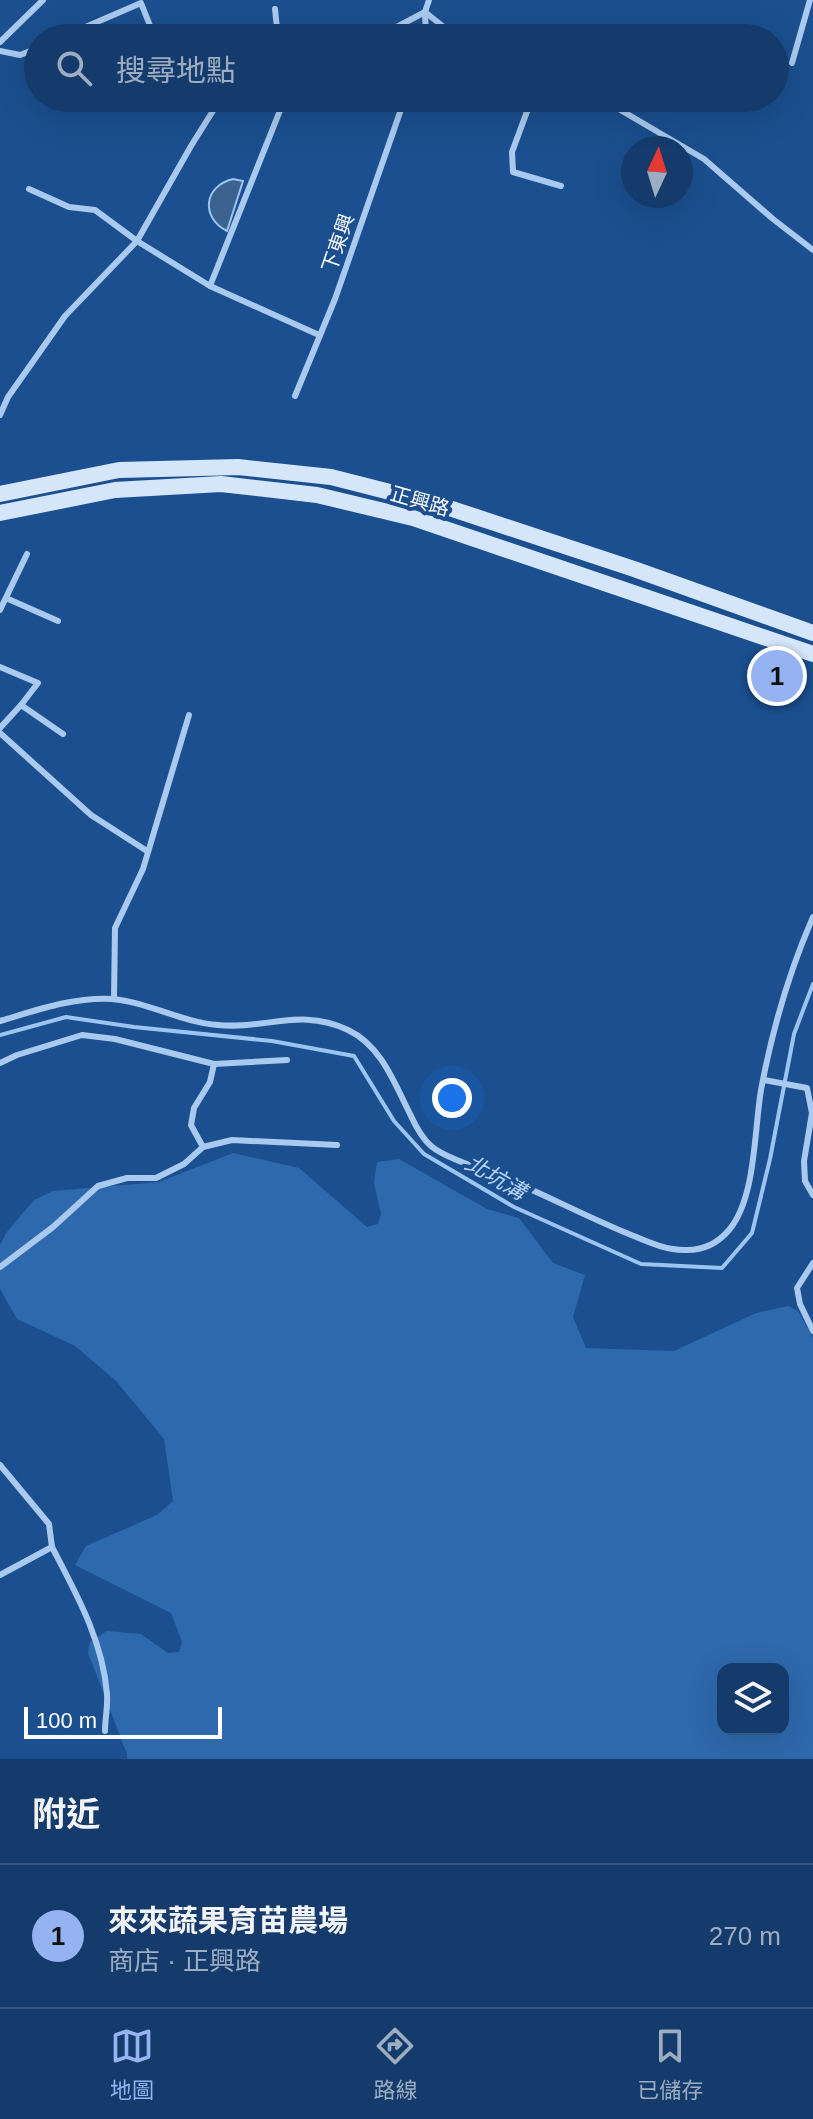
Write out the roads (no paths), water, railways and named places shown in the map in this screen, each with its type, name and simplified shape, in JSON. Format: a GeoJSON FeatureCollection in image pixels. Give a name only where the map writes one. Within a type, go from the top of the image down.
{"type":"FeatureCollection","features":[{"type":"Feature","properties":{"kind":"main road","name":"正興路"},"geometry":{"type":"LineString","coordinates":[[0,494],[119,470],[238,467],[331,477],[437,504],[634,569],[813,633]]}},
{"type":"Feature","properties":{"kind":"main road","name":"正興路"},"geometry":{"type":"LineString","coordinates":[[0,513],[115,490],[221,484],[317,495],[413,518],[813,654]]}},
{"type":"Feature","properties":{"kind":"lane"},"geometry":{"type":"LineString","coordinates":[[0,42],[43,0]]}},
{"type":"Feature","properties":{"kind":"lane"},"geometry":{"type":"LineString","coordinates":[[425,24],[429,0]]}},
{"type":"Feature","properties":{"kind":"lane"},"geometry":{"type":"LineString","coordinates":[[792,63],[810,0]]}},
{"type":"Feature","properties":{"kind":"lane"},"geometry":{"type":"LineString","coordinates":[[92,24],[141,3],[149,24]]}},
{"type":"Feature","properties":{"kind":"lane"},"geometry":{"type":"LineString","coordinates":[[275,9],[277,24]]}},
{"type":"Feature","properties":{"kind":"lane"},"geometry":{"type":"LineString","coordinates":[[402,24],[425,12]]}},
{"type":"Feature","properties":{"kind":"lane"},"geometry":{"type":"LineString","coordinates":[[425,12],[440,24]]}},
{"type":"Feature","properties":{"kind":"lane"},"geometry":{"type":"LineString","coordinates":[[0,51],[24,53]]}},
{"type":"Feature","properties":{"kind":"lane"},"geometry":{"type":"LineString","coordinates":[[0,415],[8,397],[65,316],[137,241],[212,112]]}},
{"type":"Feature","properties":{"kind":"lane"},"geometry":{"type":"LineString","coordinates":[[210,286],[279,112]]}},
{"type":"Feature","properties":{"kind":"lane","name":"下東興"},"geometry":{"type":"LineString","coordinates":[[295,396],[335,299],[400,112]]}},
{"type":"Feature","properties":{"kind":"lane"},"geometry":{"type":"LineString","coordinates":[[527,112],[512,152],[513,172],[561,186]]}},
{"type":"Feature","properties":{"kind":"lane"},"geometry":{"type":"LineString","coordinates":[[624,112],[704,159],[813,250]]}},
{"type":"Feature","properties":{"kind":"lane"},"geometry":{"type":"LineString","coordinates":[[29,189],[69,207],[95,210],[137,241],[210,286],[319,335]]}},
{"type":"Feature","properties":{"kind":"lane"},"geometry":{"type":"LineString","coordinates":[[0,610],[27,554]]}},
{"type":"Feature","properties":{"kind":"lane"},"geometry":{"type":"LineString","coordinates":[[6,598],[58,621]]}},
{"type":"Feature","properties":{"kind":"lane"},"geometry":{"type":"LineString","coordinates":[[0,667],[38,683],[0,730],[91,815],[147,851]]}},
{"type":"Feature","properties":{"kind":"lane"},"geometry":{"type":"LineString","coordinates":[[21,705],[63,734]]}},
{"type":"Feature","properties":{"kind":"lane"},"geometry":{"type":"LineString","coordinates":[[114,999],[115,928],[143,869],[189,715]]}},
{"type":"Feature","properties":{"kind":"lane"},"geometry":{"type":"LineString","coordinates":[[0,1021],[73,1000],[114,999],[217,1025],[240,1026],[296,1018],[321,1020],[349,1030],[367,1042],[380,1057],[420,1133],[432,1147],[575,1212],[659,1246],[685,1250],[704,1248],[730,1230],[750,1180],[764,1080],[789,976],[813,917]]}},
{"type":"Feature","properties":{"kind":"lane"},"geometry":{"type":"LineString","coordinates":[[0,1063],[82,1035],[115,1039],[214,1064],[287,1060]]}},
{"type":"Feature","properties":{"kind":"lane"},"geometry":{"type":"LineString","coordinates":[[203,1147],[191,1125],[194,1108],[210,1082],[214,1064]]}},
{"type":"Feature","properties":{"kind":"lane"},"geometry":{"type":"LineString","coordinates":[[764,1080],[807,1088],[812,1113],[804,1161],[805,1181],[813,1195]]}},
{"type":"Feature","properties":{"kind":"lane"},"geometry":{"type":"LineString","coordinates":[[0,1267],[53,1227],[98,1186],[127,1178],[156,1178],[184,1164],[203,1147],[232,1140],[337,1145]]}},
{"type":"Feature","properties":{"kind":"lane"},"geometry":{"type":"LineString","coordinates":[[813,1263],[797,1288],[800,1304],[813,1331]]}},
{"type":"Feature","properties":{"kind":"lane"},"geometry":{"type":"LineString","coordinates":[[0,1465],[49,1524],[52,1547],[86,1613],[107,1694],[105,1731]]}},
{"type":"Feature","properties":{"kind":"lane"},"geometry":{"type":"LineString","coordinates":[[0,1575],[52,1547]]}},
{"type":"Feature","properties":{"kind":"waterway","name":"北坑溝"},"geometry":{"type":"LineString","coordinates":[[0,1035],[66,1017],[272,1041],[354,1056],[394,1121],[424,1154],[514,1207],[641,1264],[722,1268],[752,1233],[794,1034],[813,984]]}},
{"type":"Feature","properties":{"kind":"place","name":"來來蔬果育苗農場"},"geometry":{"type":"Point","coordinates":[777,676]}}]}
